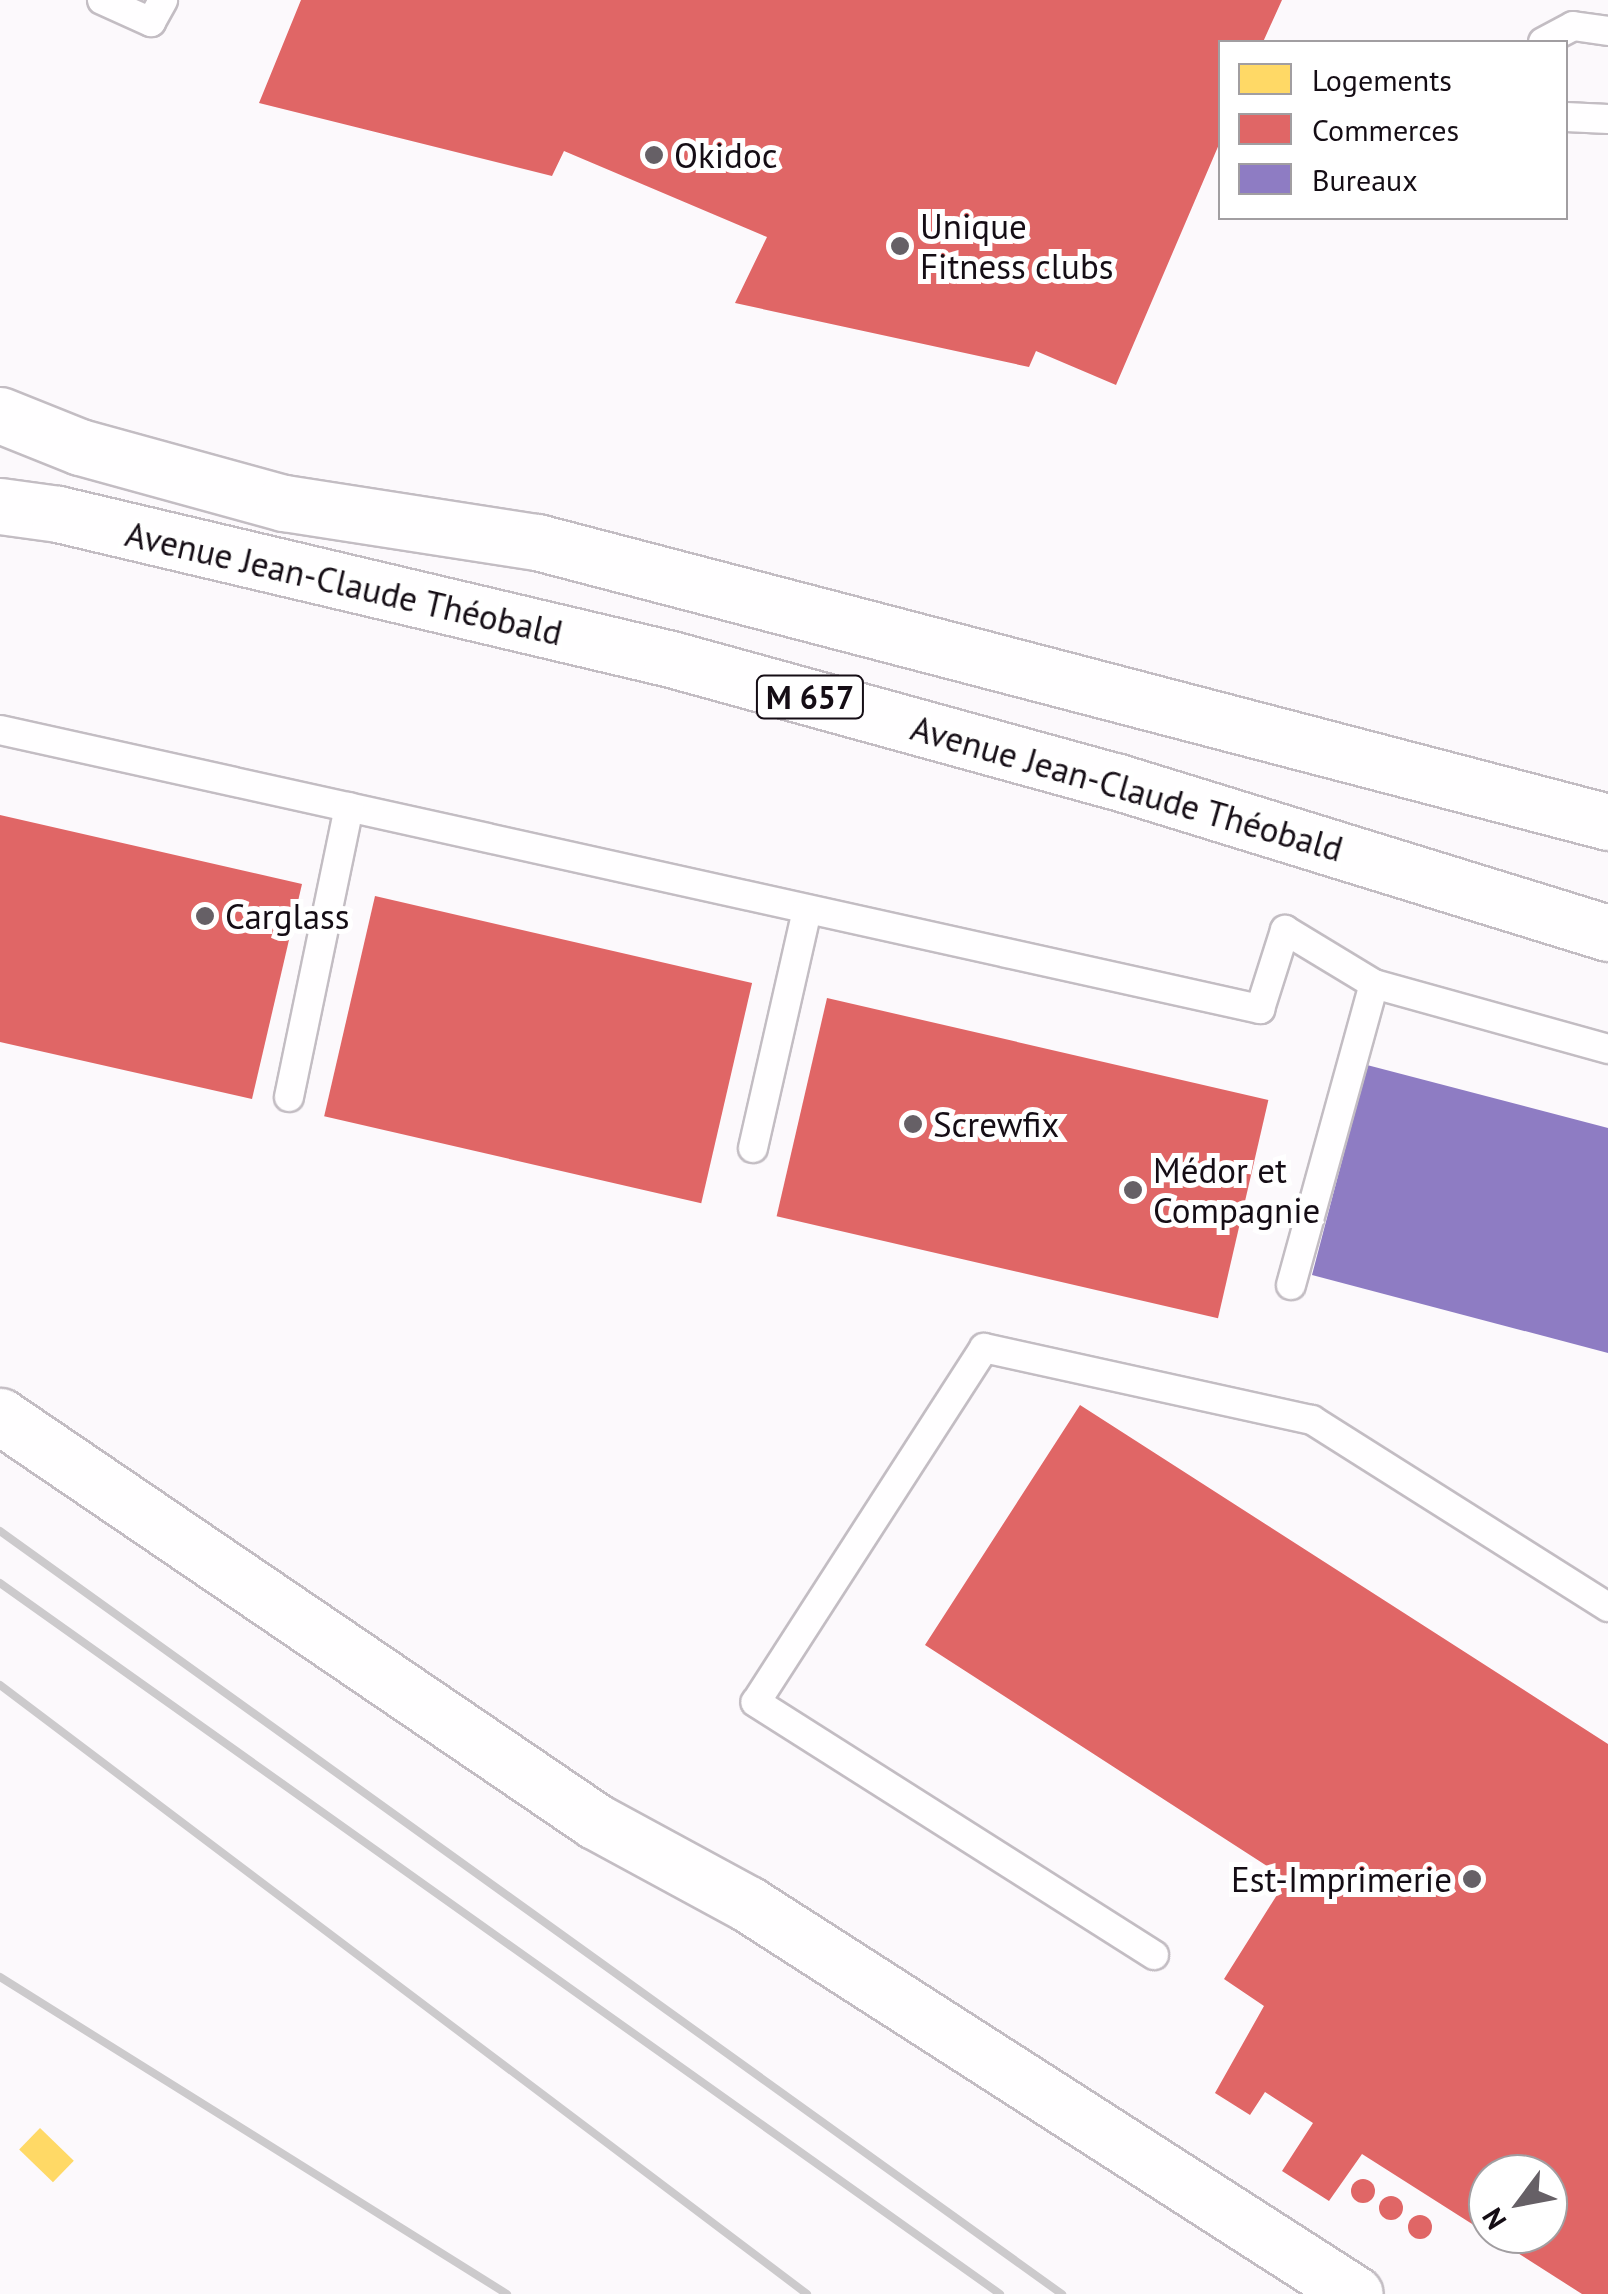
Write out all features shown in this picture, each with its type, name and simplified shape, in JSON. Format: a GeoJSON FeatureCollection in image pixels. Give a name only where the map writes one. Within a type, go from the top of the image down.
{"type":"FeatureCollection","features":[{"type":"Feature","properties":{"kind":"main road","name":"Avenue Jean-Claude Théobald"},"geometry":{"type":"LineString","coordinates":[[0,415],[80,448],[284,503],[537,542],[1608,822]]}},
{"type":"Feature","properties":{"kind":"main road","name":"Avenue Jean-Claude Théobald"},"geometry":{"type":"LineString","coordinates":[[0,506],[58,514],[671,660],[1115,781],[1608,933]]}},
{"type":"Feature","properties":{"kind":"main road"},"geometry":{"type":"LineString","coordinates":[[0,1416],[595,1821],[748,1904],[1355,2294]]}},
{"type":"Feature","properties":{"kind":"lane"},"geometry":{"type":"LineString","coordinates":[[102,0],[157,11]]}},
{"type":"Feature","properties":{"kind":"lane"},"geometry":{"type":"LineString","coordinates":[[1547,40],[1573,26],[1608,31]]}},
{"type":"Feature","properties":{"kind":"lane"},"geometry":{"type":"LineString","coordinates":[[1568,117],[1608,119]]}},
{"type":"Feature","properties":{"kind":"lane"},"geometry":{"type":"LineString","coordinates":[[0,730],[1260,1010],[1285,930],[1374,984],[1608,1048]]}},
{"type":"Feature","properties":{"kind":"lane"},"geometry":{"type":"LineString","coordinates":[[289,1097],[350,808]]}},
{"type":"Feature","properties":{"kind":"lane"},"geometry":{"type":"LineString","coordinates":[[753,1148],[807,911]]}},
{"type":"Feature","properties":{"kind":"lane"},"geometry":{"type":"LineString","coordinates":[[1291,1285],[1374,984]]}},
{"type":"Feature","properties":{"kind":"lane"},"geometry":{"type":"LineString","coordinates":[[1154,1955],[756,1702],[984,1348],[1312,1420],[1608,1608]]}},
{"type":"Feature","properties":{"kind":"building: Logements"},"geometry":{"type":"Polygon","coordinates":[[[40,2128],[74,2161],[53,2182],[19,2150],[40,2128]]]}},
{"type":"Feature","properties":{"kind":"building: Commerces"},"geometry":{"type":"Polygon","coordinates":[[[301,0],[1282,0],[1264,40],[1218,40],[1218,147],[1116,385],[1036,351],[1029,367],[735,303],[767,237],[564,151],[552,176],[259,103],[301,0]]]}},
{"type":"Feature","properties":{"kind":"building: Commerces"},"geometry":{"type":"Polygon","coordinates":[[[0,815],[302,884],[252,1099],[0,1042],[0,815]]]}},
{"type":"Feature","properties":{"kind":"building: Commerces"},"geometry":{"type":"Polygon","coordinates":[[[375,896],[752,983],[701,1203],[324,1116],[375,896]]]}},
{"type":"Feature","properties":{"kind":"building: Commerces"},"geometry":{"type":"Polygon","coordinates":[[[827,998],[1268,1100],[1218,1318],[777,1216],[827,998]]]}},
{"type":"Feature","properties":{"kind":"building: Commerces"},"geometry":{"type":"Polygon","coordinates":[[[1080,1405],[1608,1744],[1608,2294],[1582,2294],[1519,2254],[1568,2254],[1568,2154],[1468,2154],[1468,2221],[1362,2154],[1329,2201],[1282,2171],[1313,2123],[1265,2092],[1250,2115],[1215,2093],[1264,2006],[1224,1979],[1287,1879],[925,1645],[1080,1405]]]}},
{"type":"Feature","properties":{"kind":"building: Commerces"},"geometry":{"type":"Polygon","coordinates":[[[1363,2179],[1375,2191],[1363,2203],[1351,2191],[1363,2179]]]}},
{"type":"Feature","properties":{"kind":"building: Commerces"},"geometry":{"type":"Polygon","coordinates":[[[1391,2196],[1403,2208],[1391,2220],[1379,2208],[1391,2196]]]}},
{"type":"Feature","properties":{"kind":"building: Commerces"},"geometry":{"type":"Polygon","coordinates":[[[1420,2215],[1432,2227],[1420,2239],[1408,2227],[1420,2215]]]}},
{"type":"Feature","properties":{"kind":"building: Bureaux"},"geometry":{"type":"Polygon","coordinates":[[[1367,1065],[1608,1128],[1608,1353],[1312,1275],[1367,1065]]]}},
{"type":"Feature","properties":{"kind":"railway"},"geometry":{"type":"LineString","coordinates":[[0,1531],[1062,2294]]}},
{"type":"Feature","properties":{"kind":"railway"},"geometry":{"type":"LineString","coordinates":[[0,1583],[1000,2294]]}},
{"type":"Feature","properties":{"kind":"railway"},"geometry":{"type":"LineString","coordinates":[[0,1685],[807,2294]]}},
{"type":"Feature","properties":{"kind":"railway"},"geometry":{"type":"LineString","coordinates":[[0,1977],[507,2294]]}},
{"type":"Feature","properties":{"kind":"place","name":"Okidoc"},"geometry":{"type":"Point","coordinates":[654,155]}},
{"type":"Feature","properties":{"kind":"place","name":"Unique Fitness clubs"},"geometry":{"type":"Point","coordinates":[900,246]}},
{"type":"Feature","properties":{"kind":"place","name":"Carglass"},"geometry":{"type":"Point","coordinates":[205,916]}},
{"type":"Feature","properties":{"kind":"place","name":"Screwfix"},"geometry":{"type":"Point","coordinates":[913,1124]}},
{"type":"Feature","properties":{"kind":"place","name":"Médor et Compagnie"},"geometry":{"type":"Point","coordinates":[1133,1190]}},
{"type":"Feature","properties":{"kind":"place","name":"Est-Imprimerie"},"geometry":{"type":"Point","coordinates":[1472,1879]}}]}
